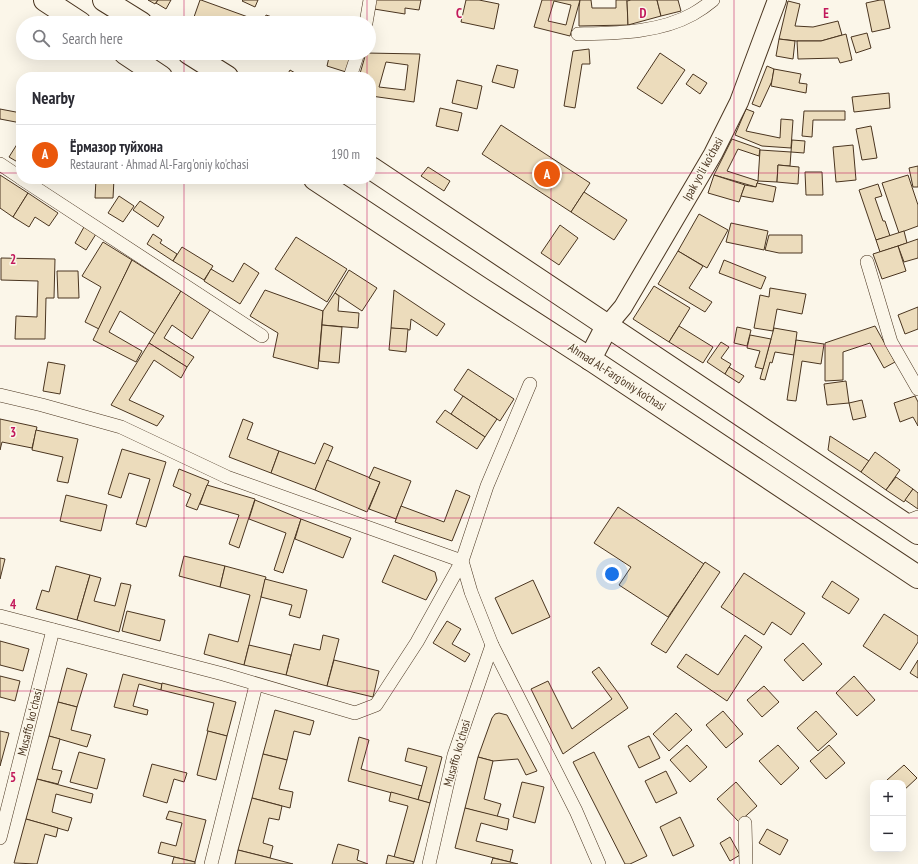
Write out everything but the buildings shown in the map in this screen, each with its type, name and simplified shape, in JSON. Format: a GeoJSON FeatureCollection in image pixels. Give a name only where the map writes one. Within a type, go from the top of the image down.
{"type":"FeatureCollection","features":[{"type":"Feature","properties":{"kind":"highway"},"geometry":{"type":"LineString","coordinates":[[45,0],[69,16]]}},
{"type":"Feature","properties":{"kind":"highway"},"geometry":{"type":"LineString","coordinates":[[104,0],[130,16]]}},
{"type":"Feature","properties":{"kind":"highway"},"geometry":{"type":"LineString","coordinates":[[136,60],[154,72]]}},
{"type":"Feature","properties":{"kind":"highway"},"geometry":{"type":"LineString","coordinates":[[200,60],[219,72]]}},
{"type":"Feature","properties":{"kind":"highway"},"geometry":{"type":"LineString","coordinates":[[376,171],[607,326],[913,524]]}},
{"type":"Feature","properties":{"kind":"highway","name":"Ahmad Al-Farg'oniy ko'chasi"},"geometry":{"type":"LineString","coordinates":[[323,184],[590,359],[918,577]]}},
{"type":"Feature","properties":{"kind":"highway"},"geometry":{"type":"LineString","coordinates":[[590,359],[607,326]]}},
{"type":"Feature","properties":{"kind":"main road","name":"Ipak yo'li ko'chasi"},"geometry":{"type":"LineString","coordinates":[[607,326],[623,307],[713,154],[740,102],[777,0]]}},
{"type":"Feature","properties":{"kind":"street"},"geometry":{"type":"LineString","coordinates":[[367,16],[370,0]]}},
{"type":"Feature","properties":{"kind":"street"},"geometry":{"type":"LineString","coordinates":[[578,34],[623,33],[667,25],[693,14],[713,0]]}},
{"type":"Feature","properties":{"kind":"street"},"geometry":{"type":"LineString","coordinates":[[352,72],[356,60]]}},
{"type":"Feature","properties":{"kind":"street"},"geometry":{"type":"LineString","coordinates":[[0,164],[16,175]]}},
{"type":"Feature","properties":{"kind":"street"},"geometry":{"type":"LineString","coordinates":[[30,184],[262,336]]}},
{"type":"Feature","properties":{"kind":"street"},"geometry":{"type":"LineString","coordinates":[[867,262],[891,342],[918,390]]}},
{"type":"Feature","properties":{"kind":"street"},"geometry":{"type":"LineString","coordinates":[[0,616],[222,674],[355,714],[376,705],[417,642],[462,561],[487,486],[530,384]]}},
{"type":"Feature","properties":{"kind":"street"},"geometry":{"type":"LineString","coordinates":[[0,396],[42,405],[121,427],[227,477],[462,561]]}},
{"type":"Feature","properties":{"kind":"street"},"geometry":{"type":"LineString","coordinates":[[462,561],[471,592],[492,645],[576,811],[599,864]]}},
{"type":"Feature","properties":{"kind":"street","name":"Musaffo koʻchasi"},"geometry":{"type":"LineString","coordinates":[[0,838],[53,630]]}},
{"type":"Feature","properties":{"kind":"street","name":"Musaffo koʻchasi"},"geometry":{"type":"LineString","coordinates":[[428,864],[454,754],[492,645]]}},
{"type":"Feature","properties":{"kind":"street"},"geometry":{"type":"LineString","coordinates":[[211,864],[256,685]]}},
{"type":"Feature","properties":{"kind":"street"},"geometry":{"type":"LineString","coordinates":[[745,823],[746,864]]}},
{"type":"Feature","properties":{"kind":"place","name":"Ёрмазор туйхона"},"geometry":{"type":"Point","coordinates":[547,174]}}]}
